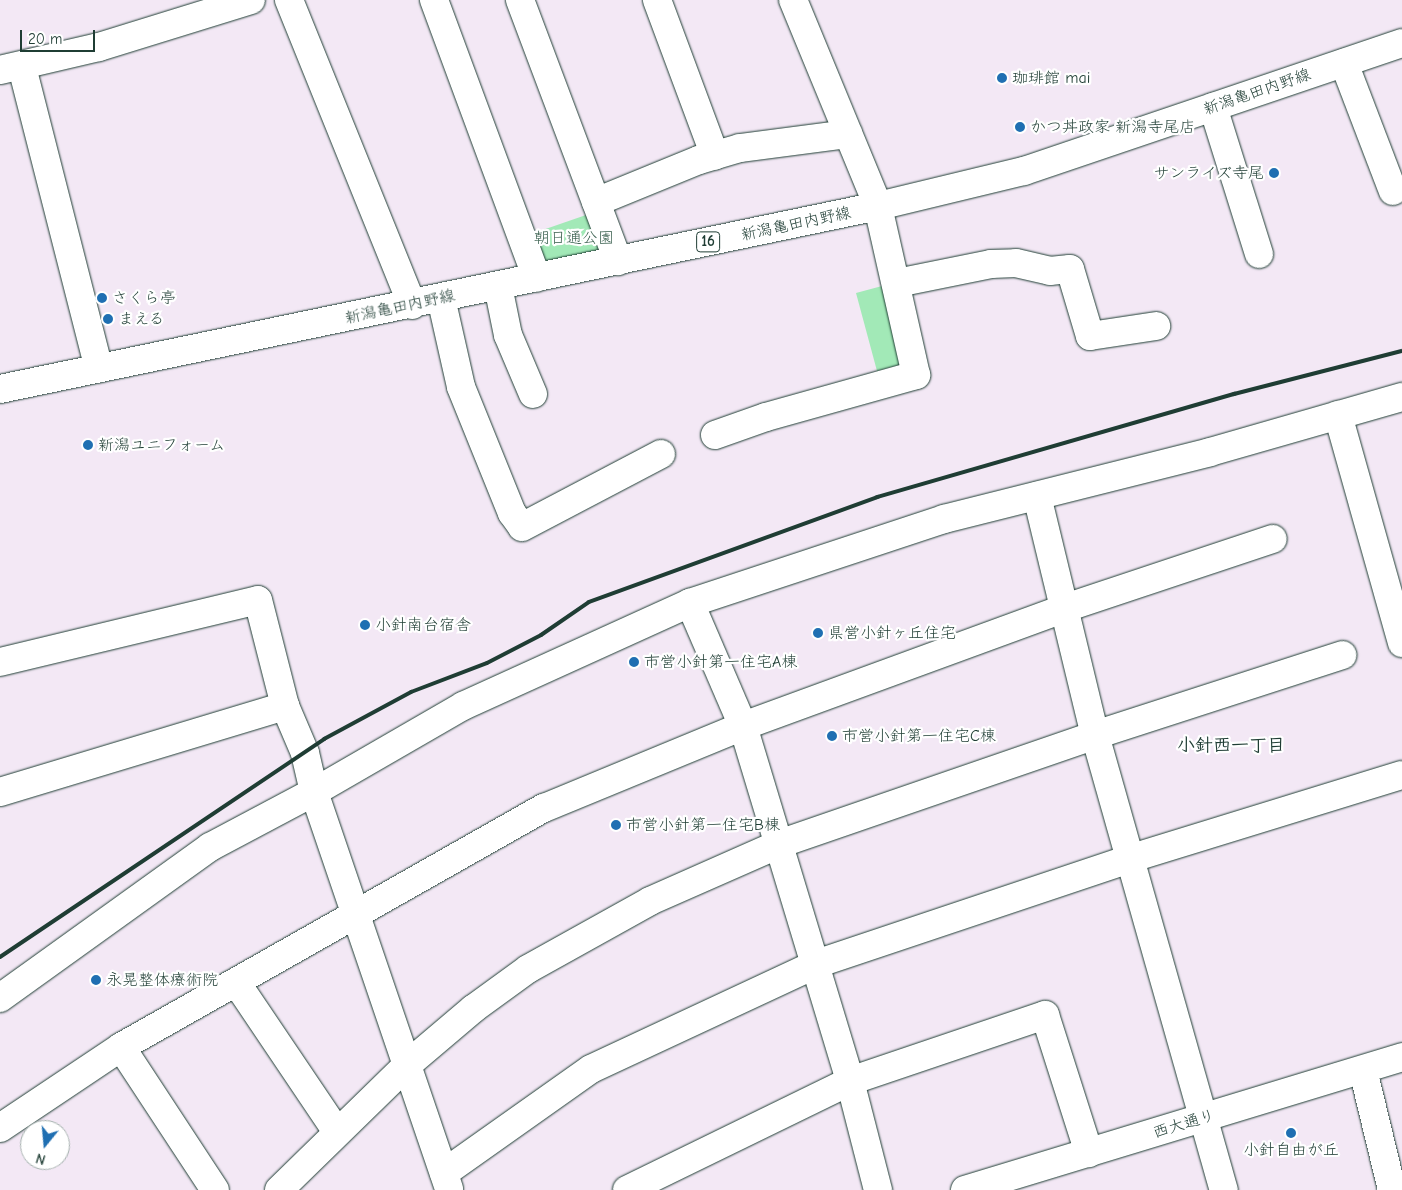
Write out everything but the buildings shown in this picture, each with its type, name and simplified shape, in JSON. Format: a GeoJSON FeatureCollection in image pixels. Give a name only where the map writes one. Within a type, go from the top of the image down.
{"type":"FeatureCollection","features":[{"type":"Feature","properties":{"kind":"street"},"geometry":{"type":"LineString","coordinates":[[99,368],[11,69],[251,0]]}},
{"type":"Feature","properties":{"kind":"street"},"geometry":{"type":"LineString","coordinates":[[289,0],[412,305]]}},
{"type":"Feature","properties":{"kind":"street"},"geometry":{"type":"LineString","coordinates":[[434,0],[537,278]]}},
{"type":"Feature","properties":{"kind":"street"},"geometry":{"type":"LineString","coordinates":[[520,0],[618,261]]}},
{"type":"Feature","properties":{"kind":"street"},"geometry":{"type":"LineString","coordinates":[[656,0],[715,156]]}},
{"type":"Feature","properties":{"kind":"street"},"geometry":{"type":"LineString","coordinates":[[715,435],[766,417],[916,375],[897,283],[878,206],[793,0]]}},
{"type":"Feature","properties":{"kind":"street","name":"新潟亀田内野線"},"geometry":{"type":"LineString","coordinates":[[0,389],[412,305],[878,206],[1024,171],[1402,43]]}},
{"type":"Feature","properties":{"kind":"street"},"geometry":{"type":"LineString","coordinates":[[1344,63],[1393,191]]}},
{"type":"Feature","properties":{"kind":"street"},"geometry":{"type":"LineString","coordinates":[[1213,107],[1259,254]]}},
{"type":"Feature","properties":{"kind":"street"},"geometry":{"type":"LineString","coordinates":[[596,202],[740,148],[848,134]]}},
{"type":"Feature","properties":{"kind":"street"},"geometry":{"type":"LineString","coordinates":[[897,283],[991,264],[1016,263],[1050,271],[1070,270],[1093,346],[1156,326]]}},
{"type":"Feature","properties":{"kind":"street"},"geometry":{"type":"LineString","coordinates":[[498,286],[508,335],[533,394]]}},
{"type":"Feature","properties":{"kind":"street"},"geometry":{"type":"LineString","coordinates":[[441,298],[461,387],[512,513],[522,527],[661,454]]}},
{"type":"Feature","properties":{"kind":"street"},"geometry":{"type":"LineString","coordinates":[[0,998],[210,847],[314,792],[463,706],[690,603],[944,519],[1210,452],[1402,397]]}},
{"type":"Feature","properties":{"kind":"street"},"geometry":{"type":"LineString","coordinates":[[1338,415],[1402,643]]}},
{"type":"Feature","properties":{"kind":"street"},"geometry":{"type":"LineString","coordinates":[[1037,496],[1062,609],[1095,735],[1132,858],[1224,1190]]}},
{"type":"Feature","properties":{"kind":"street"},"geometry":{"type":"LineString","coordinates":[[0,1128],[121,1047],[356,916],[544,808],[743,726],[1062,609],[1273,539]]}},
{"type":"Feature","properties":{"kind":"street"},"geometry":{"type":"LineString","coordinates":[[0,662],[258,600],[285,706],[305,753],[314,792],[446,1182],[591,1069],[816,964],[1132,858],[1402,775]]}},
{"type":"Feature","properties":{"kind":"street"},"geometry":{"type":"LineString","coordinates":[[690,603],[743,726],[816,964],[850,1081],[878,1190]]}},
{"type":"Feature","properties":{"kind":"street"},"geometry":{"type":"LineString","coordinates":[[288,1187],[337,1132],[407,1065],[473,1009],[528,968],[650,901],[780,844],[1095,735],[1342,655]]}},
{"type":"Feature","properties":{"kind":"street"},"geometry":{"type":"LineString","coordinates":[[0,792],[285,706]]}},
{"type":"Feature","properties":{"kind":"street"},"geometry":{"type":"LineString","coordinates":[[236,982],[337,1132]]}},
{"type":"Feature","properties":{"kind":"street"},"geometry":{"type":"LineString","coordinates":[[627,1190],[850,1081],[1045,1016],[1089,1153]]}},
{"type":"Feature","properties":{"kind":"street"},"geometry":{"type":"LineString","coordinates":[[121,1047],[215,1190]]}},
{"type":"Feature","properties":{"kind":"street","name":"西大通り"},"geometry":{"type":"LineString","coordinates":[[965,1190],[1402,1057]]}},
{"type":"Feature","properties":{"kind":"street"},"geometry":{"type":"LineString","coordinates":[[1363,1070],[1392,1190]]}},
{"type":"Feature","properties":{"kind":"green space","name":"朝日通公園"},"geometry":{"type":"Polygon","coordinates":[[[586,215],[600,251],[545,262],[534,233],[586,215]]]}},
{"type":"Feature","properties":{"kind":"green space"},"geometry":{"type":"Polygon","coordinates":[[[882,286],[903,364],[877,371],[856,293],[882,286]]]}},
{"type":"Feature","properties":{"kind":"railway"},"geometry":{"type":"LineString","coordinates":[[0,957],[324,739],[411,692],[487,663],[541,635],[589,602],[877,497],[1234,394],[1402,351]]}},
{"type":"Feature","properties":{"kind":"place","name":"珈琲館 mai"},"geometry":{"type":"Point","coordinates":[1002,78]}},
{"type":"Feature","properties":{"kind":"place","name":"かつ丼政家 新潟寺尾店"},"geometry":{"type":"Point","coordinates":[1020,127]}},
{"type":"Feature","properties":{"kind":"place","name":"サンライズ寺尾"},"geometry":{"type":"Point","coordinates":[1274,173]}},
{"type":"Feature","properties":{"kind":"place","name":"さくら亭"},"geometry":{"type":"Point","coordinates":[102,298]}},
{"type":"Feature","properties":{"kind":"place","name":"まえる"},"geometry":{"type":"Point","coordinates":[108,319]}},
{"type":"Feature","properties":{"kind":"place","name":"新潟ユニフォーム"},"geometry":{"type":"Point","coordinates":[88,445]}},
{"type":"Feature","properties":{"kind":"place","name":"小針南台宿舎"},"geometry":{"type":"Point","coordinates":[365,625]}},
{"type":"Feature","properties":{"kind":"place","name":"県営小針ヶ丘住宅"},"geometry":{"type":"Point","coordinates":[818,633]}},
{"type":"Feature","properties":{"kind":"place","name":"市営小針第一住宅A棟"},"geometry":{"type":"Point","coordinates":[634,662]}},
{"type":"Feature","properties":{"kind":"place","name":"市営小針第一住宅C棟"},"geometry":{"type":"Point","coordinates":[832,736]}},
{"type":"Feature","properties":{"kind":"place","name":"市営小針第一住宅B棟"},"geometry":{"type":"Point","coordinates":[616,825]}},
{"type":"Feature","properties":{"kind":"place","name":"永晃整体療術院"},"geometry":{"type":"Point","coordinates":[96,980]}},
{"type":"Feature","properties":{"kind":"place","name":"小針自由が丘"},"geometry":{"type":"Point","coordinates":[1291,1133]}},
{"type":"Feature","properties":{"kind":"district","name":"小針西一丁目"},"geometry":{"type":"Point","coordinates":[1231,746]}}]}
